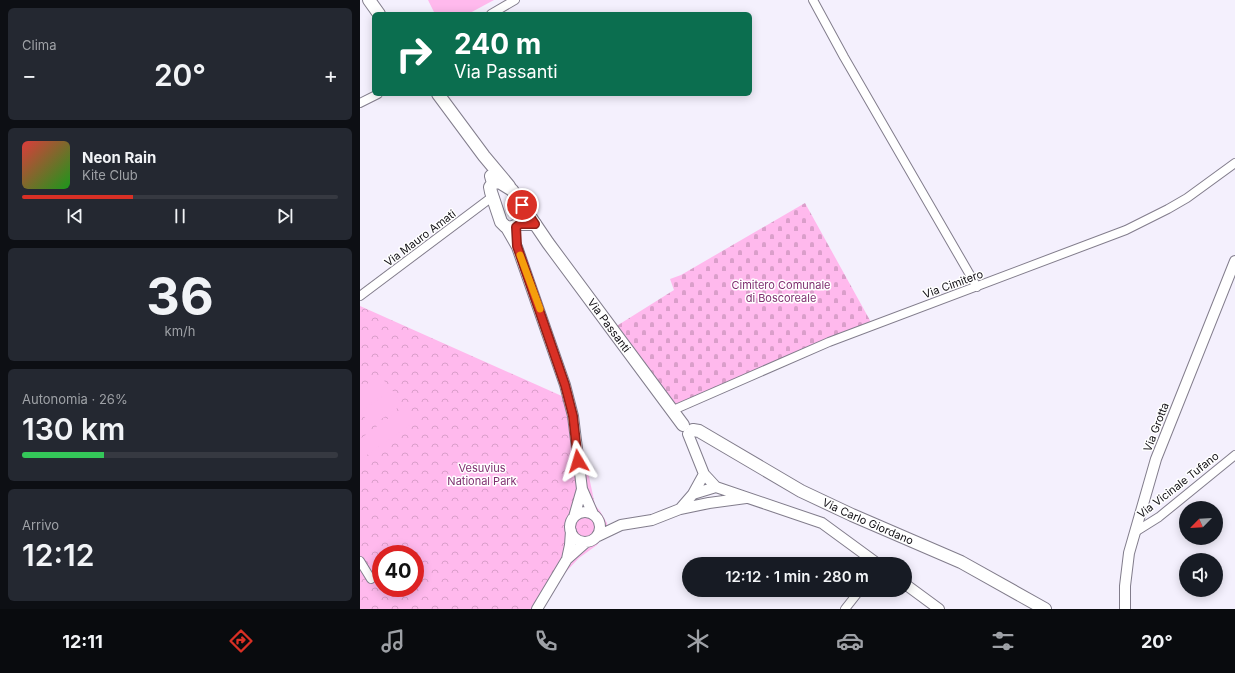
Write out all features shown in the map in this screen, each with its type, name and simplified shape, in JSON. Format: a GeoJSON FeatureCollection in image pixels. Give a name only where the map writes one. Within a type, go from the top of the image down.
{"type":"FeatureCollection","features":[{"type":"Feature","properties":{"kind":"main road"},"geometry":{"type":"LineString","coordinates":[[369,0],[378,12]]}},
{"type":"Feature","properties":{"kind":"main road","name":"Via Passanti"},"geometry":{"type":"LineString","coordinates":[[439,96],[484,156],[512,190],[671,411],[688,430]]}},
{"type":"Feature","properties":{"kind":"main road","name":"Via Passanti"},"geometry":{"type":"LineString","coordinates":[[484,156],[493,183],[490,187],[492,197],[501,222],[514,226]]}},
{"type":"Feature","properties":{"kind":"main road"},"geometry":{"type":"LineString","coordinates":[[493,183],[499,182],[512,190]]}},
{"type":"Feature","properties":{"kind":"main road"},"geometry":{"type":"LineString","coordinates":[[514,226],[523,216],[520,201]]}},
{"type":"Feature","properties":{"kind":"main road"},"geometry":{"type":"LineString","coordinates":[[514,226],[535,224]]}},
{"type":"Feature","properties":{"kind":"main road","name":"Via Carlo Giordano"},"geometry":{"type":"LineString","coordinates":[[688,430],[699,431],[801,491],[852,515],[961,562],[1045,609]]}},
{"type":"Feature","properties":{"kind":"street"},"geometry":{"type":"LineString","coordinates":[[494,12],[515,0]]}},
{"type":"Feature","properties":{"kind":"street"},"geometry":{"type":"LineString","coordinates":[[813,0],[977,287]]}},
{"type":"Feature","properties":{"kind":"street"},"geometry":{"type":"LineString","coordinates":[[360,103],[374,96]]}},
{"type":"Feature","properties":{"kind":"street","name":"Via Cimitero"},"geometry":{"type":"LineString","coordinates":[[671,411],[829,342],[1126,230],[1187,198],[1235,163]]}},
{"type":"Feature","properties":{"kind":"street","name":"Via Mauro Amati"},"geometry":{"type":"LineString","coordinates":[[360,296],[492,197]]}},
{"type":"Feature","properties":{"kind":"street"},"geometry":{"type":"LineString","coordinates":[[514,226],[517,246],[565,385],[573,416],[582,490],[601,526],[598,536]]}},
{"type":"Feature","properties":{"kind":"street","name":"Via Grotta"},"geometry":{"type":"LineString","coordinates":[[1125,609],[1125,586],[1129,553],[1156,459],[1235,261]]}},
{"type":"Feature","properties":{"kind":"street","name":"Via Passanti"},"geometry":{"type":"LineString","coordinates":[[688,430],[704,474],[716,487]]}},
{"type":"Feature","properties":{"kind":"street","name":"Via Vicinale Tufano"},"geometry":{"type":"LineString","coordinates":[[1135,532],[1159,517],[1235,455]]}},
{"type":"Feature","properties":{"kind":"street"},"geometry":{"type":"LineString","coordinates":[[680,509],[693,494],[704,474]]}},
{"type":"Feature","properties":{"kind":"street"},"geometry":{"type":"LineString","coordinates":[[693,494],[716,487],[822,523],[868,557]]}},
{"type":"Feature","properties":{"kind":"street"},"geometry":{"type":"LineString","coordinates":[[709,503],[716,487]]}},
{"type":"Feature","properties":{"kind":"street"},"geometry":{"type":"LineString","coordinates":[[567,559],[570,545],[570,526],[582,490]]}},
{"type":"Feature","properties":{"kind":"street"},"geometry":{"type":"LineString","coordinates":[[537,609],[567,559],[585,543],[590,542],[598,536],[621,525],[652,520],[680,509],[709,503],[748,498]]}},
{"type":"Feature","properties":{"kind":"street"},"geometry":{"type":"LineString","coordinates":[[574,517],[583,512],[621,525]]}},
{"type":"Feature","properties":{"kind":"street"},"geometry":{"type":"LineString","coordinates":[[571,531],[576,540],[585,543]]}},
{"type":"Feature","properties":{"kind":"street"},"geometry":{"type":"LineString","coordinates":[[360,561],[371,579]]}},
{"type":"Feature","properties":{"kind":"street"},"geometry":{"type":"LineString","coordinates":[[912,589],[939,609]]}},
{"type":"Feature","properties":{"kind":"street"},"geometry":{"type":"LineString","coordinates":[[845,609],[854,597]]}},
{"type":"Feature","properties":{"kind":"green space"},"geometry":{"type":"Polygon","coordinates":[[[428,0],[494,0],[472,12],[434,12],[428,0]]]}},
{"type":"Feature","properties":{"kind":"green space","name":"Cimitero Comunale di Boscoreale"},"geometry":{"type":"Polygon","coordinates":[[[805,203],[872,324],[674,408],[615,327],[674,290],[670,279],[681,275],[805,203]]]}},
{"type":"Feature","properties":{"kind":"green space","name":"Vesuvius National Park"},"geometry":{"type":"Polygon","coordinates":[[[360,306],[573,401],[595,505],[607,523],[607,532],[597,545],[579,558],[562,576],[543,609],[360,609],[360,306]]]}},
{"type":"Feature","properties":{"kind":"green space"},"geometry":{"type":"Polygon","coordinates":[[[380,375],[391,390],[360,411],[360,389],[380,375]]]}},
{"type":"Feature","properties":{"kind":"green space"},"geometry":{"type":"Polygon","coordinates":[[[392,390],[402,405],[371,426],[361,412],[392,390]]]}},
{"type":"Feature","properties":{"kind":"green space"},"geometry":{"type":"Polygon","coordinates":[[[403,408],[413,423],[383,444],[373,429],[403,408]]]}},
{"type":"Feature","properties":{"kind":"green space"},"geometry":{"type":"Polygon","coordinates":[[[371,431],[381,445],[360,460],[360,439],[371,431]]]}},
{"type":"Feature","properties":{"kind":"slow traffic"},"geometry":{"type":"LineString","coordinates":[[520,255],[540,309]]}},
{"type":"Feature","properties":{"kind":"route"},"geometry":{"type":"LineString","coordinates":[[522,205],[535,224],[520,224],[516,227],[517,246],[546,326],[565,385],[573,416],[578,461]]}}]}
